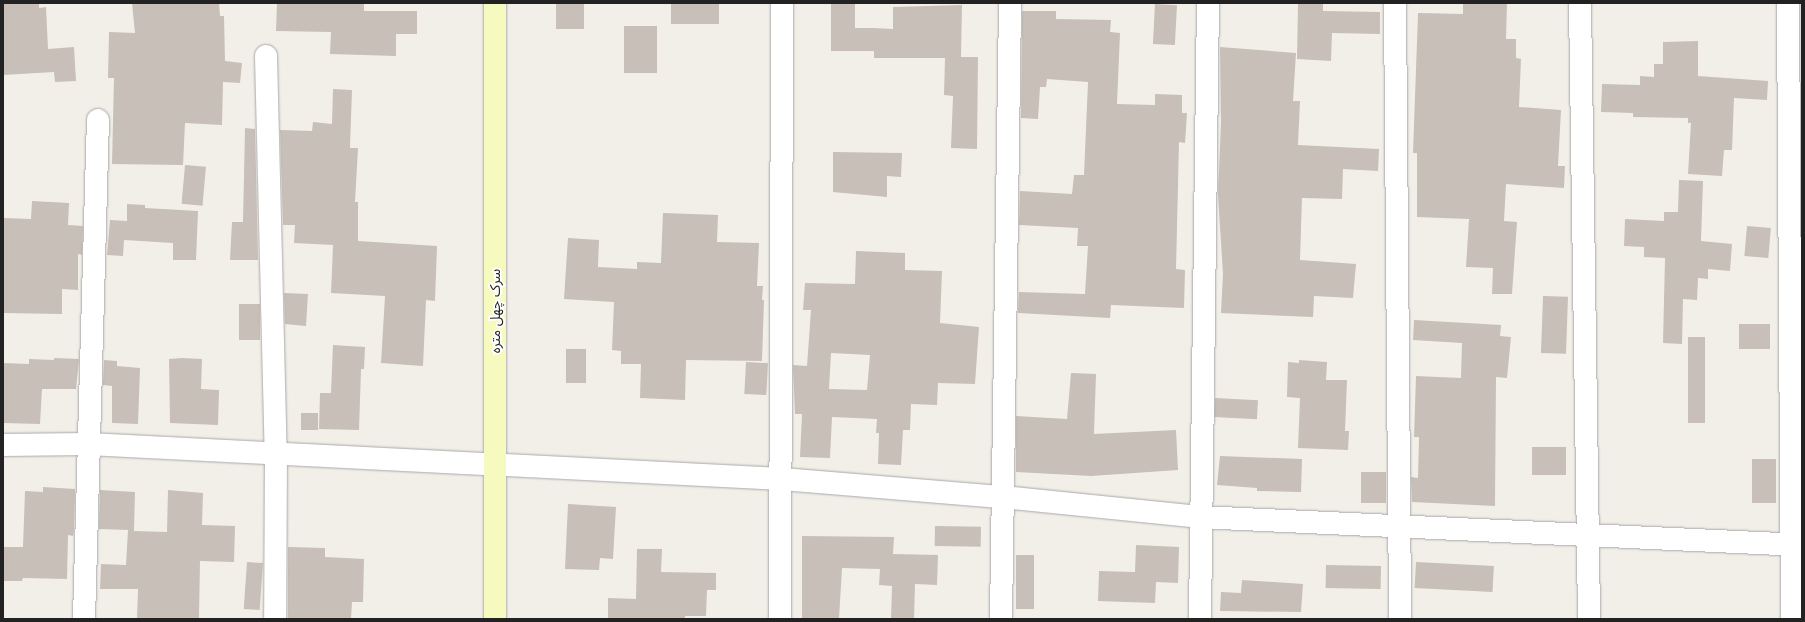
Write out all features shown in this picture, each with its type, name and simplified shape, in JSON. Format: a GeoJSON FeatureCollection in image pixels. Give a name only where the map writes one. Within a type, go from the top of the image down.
{"type":"FeatureCollection","features":[{"type":"Feature","properties":{"kind":"street","name":"سرک چهل متره"},"geometry":{"type":"LineString","coordinates":[[495,3],[495,619]]}},
{"type":"Feature","properties":{"kind":"street"},"geometry":{"type":"LineString","coordinates":[[780,619],[782,479],[782,3]]}},
{"type":"Feature","properties":{"kind":"street"},"geometry":{"type":"LineString","coordinates":[[1001,619],[1010,3]]}},
{"type":"Feature","properties":{"kind":"street"},"geometry":{"type":"LineString","coordinates":[[1200,619],[1199,516],[1208,3]]}},
{"type":"Feature","properties":{"kind":"street"},"geometry":{"type":"LineString","coordinates":[[1395,3],[1401,525],[1400,619]]}},
{"type":"Feature","properties":{"kind":"street"},"geometry":{"type":"LineString","coordinates":[[1580,3],[1589,535],[1589,619]]}},
{"type":"Feature","properties":{"kind":"street"},"geometry":{"type":"LineString","coordinates":[[1788,3],[1797,545],[1792,619]]}},
{"type":"Feature","properties":{"kind":"street"},"geometry":{"type":"LineString","coordinates":[[266,56],[276,453],[276,619]]}},
{"type":"Feature","properties":{"kind":"street"},"geometry":{"type":"LineString","coordinates":[[84,619],[98,120]]}},
{"type":"Feature","properties":{"kind":"street"},"geometry":{"type":"LineString","coordinates":[[3,445],[88,444],[782,479],[1003,497],[1199,516],[1797,545]]}},
{"type":"Feature","properties":{"kind":"building"},"geometry":{"type":"Polygon","coordinates":[[[3,3],[39,3],[39,8],[46,7],[48,49],[74,47],[76,81],[55,82],[54,72],[3,75],[3,3]]]}},
{"type":"Feature","properties":{"kind":"building"},"geometry":{"type":"Polygon","coordinates":[[[132,3],[219,3],[220,16],[224,16],[225,61],[242,63],[240,83],[223,82],[222,125],[185,123],[183,165],[112,164],[114,78],[108,78],[109,32],[135,33],[132,3]]]}},
{"type":"Feature","properties":{"kind":"building"},"geometry":{"type":"Polygon","coordinates":[[[277,3],[364,3],[364,11],[417,11],[417,34],[396,34],[396,56],[330,54],[331,32],[276,31],[277,3]]]}},
{"type":"Feature","properties":{"kind":"building"},"geometry":{"type":"Polygon","coordinates":[[[556,3],[584,3],[584,29],[556,29],[556,3]]]}},
{"type":"Feature","properties":{"kind":"building"},"geometry":{"type":"Polygon","coordinates":[[[671,3],[719,3],[719,24],[671,24],[671,3]]]}},
{"type":"Feature","properties":{"kind":"building"},"geometry":{"type":"Polygon","coordinates":[[[831,3],[855,3],[855,28],[893,29],[893,7],[962,5],[961,57],[978,57],[977,149],[951,148],[953,96],[944,95],[945,58],[874,58],[874,51],[831,51],[831,3]]]}},
{"type":"Feature","properties":{"kind":"building"},"geometry":{"type":"Polygon","coordinates":[[[1463,3],[1507,3],[1506,39],[1516,39],[1516,58],[1521,59],[1519,107],[1561,110],[1558,166],[1565,166],[1564,188],[1506,184],[1504,221],[1517,222],[1512,294],[1492,294],[1493,268],[1466,267],[1469,219],[1417,217],[1417,153],[1413,153],[1418,13],[1463,14],[1463,3]]]}},
{"type":"Feature","properties":{"kind":"building"},"geometry":{"type":"Polygon","coordinates":[[[1155,4],[1177,5],[1175,45],[1153,44],[1155,4]]]}},
{"type":"Feature","properties":{"kind":"building"},"geometry":{"type":"Polygon","coordinates":[[[1298,4],[1323,4],[1323,11],[1380,12],[1380,34],[1332,33],[1331,61],[1297,59],[1298,4]]]}},
{"type":"Feature","properties":{"kind":"building"},"geometry":{"type":"Polygon","coordinates":[[[1022,11],[1056,11],[1056,19],[1111,20],[1110,32],[1120,33],[1117,104],[1155,105],[1155,94],[1182,95],[1182,113],[1187,113],[1185,143],[1179,142],[1176,269],[1185,270],[1184,308],[1111,305],[1110,318],[1018,313],[1019,292],[1085,294],[1088,246],[1077,246],[1078,228],[1019,225],[1020,191],[1072,194],[1074,175],[1084,175],[1088,82],[1047,79],[1046,87],[1040,87],[1038,119],[1021,118],[1022,11]]]}},
{"type":"Feature","properties":{"kind":"building"},"geometry":{"type":"Polygon","coordinates":[[[624,26],[657,26],[657,73],[624,73],[624,26]]]}},
{"type":"Feature","properties":{"kind":"building"},"geometry":{"type":"Polygon","coordinates":[[[1698,41],[1698,76],[1768,81],[1767,100],[1734,98],[1732,150],[1724,150],[1722,176],[1688,174],[1691,123],[1688,123],[1688,118],[1633,117],[1633,113],[1601,112],[1602,84],[1640,85],[1640,76],[1654,77],[1654,64],[1663,64],[1663,42],[1698,41]]]}},
{"type":"Feature","properties":{"kind":"building"},"geometry":{"type":"Polygon","coordinates":[[[1220,47],[1296,53],[1293,101],[1300,101],[1298,145],[1379,149],[1378,171],[1343,169],[1342,199],[1302,198],[1300,260],[1356,264],[1353,298],[1314,296],[1313,317],[1221,313],[1223,274],[1218,195],[1221,123],[1220,47]]]}},
{"type":"Feature","properties":{"kind":"building"},"geometry":{"type":"Polygon","coordinates":[[[333,89],[352,90],[350,148],[358,148],[355,202],[358,202],[358,241],[437,246],[435,301],[426,300],[423,366],[381,363],[385,296],[331,293],[333,245],[294,243],[295,225],[283,225],[280,130],[312,131],[313,122],[332,124],[333,89]]]}},
{"type":"Feature","properties":{"kind":"building"},"geometry":{"type":"Polygon","coordinates":[[[245,128],[255,129],[258,260],[230,260],[232,222],[243,222],[245,128]]]}},
{"type":"Feature","properties":{"kind":"building"},"geometry":{"type":"Polygon","coordinates":[[[833,152],[902,153],[901,177],[887,176],[887,197],[833,192],[833,152]]]}},
{"type":"Feature","properties":{"kind":"building"},"geometry":{"type":"Polygon","coordinates":[[[185,165],[206,167],[203,206],[182,204],[185,165]]]}},
{"type":"Feature","properties":{"kind":"building"},"geometry":{"type":"Polygon","coordinates":[[[1679,180],[1703,181],[1701,241],[1732,244],[1730,271],[1708,269],[1708,279],[1698,278],[1697,300],[1683,299],[1682,344],[1663,343],[1665,258],[1644,257],[1644,247],[1624,246],[1625,219],[1664,221],[1664,212],[1678,212],[1679,180]]]}},
{"type":"Feature","properties":{"kind":"building"},"geometry":{"type":"Polygon","coordinates":[[[32,201],[69,203],[68,225],[83,226],[82,255],[78,254],[78,290],[62,289],[62,314],[3,313],[3,218],[31,219],[32,201]]]}},
{"type":"Feature","properties":{"kind":"building"},"geometry":{"type":"Polygon","coordinates":[[[127,204],[145,205],[145,208],[198,211],[196,260],[173,260],[173,243],[124,240],[123,256],[107,255],[110,220],[127,221],[127,204]]]}},
{"type":"Feature","properties":{"kind":"building"},"geometry":{"type":"Polygon","coordinates":[[[663,213],[718,215],[717,242],[759,243],[757,286],[763,286],[762,300],[764,300],[762,361],[686,360],[685,400],[640,398],[641,364],[621,364],[621,351],[612,350],[614,302],[564,299],[568,238],[599,240],[598,267],[637,269],[637,262],[661,263],[663,213]]]}},
{"type":"Feature","properties":{"kind":"building"},"geometry":{"type":"Polygon","coordinates":[[[1747,226],[1771,228],[1768,258],[1744,256],[1747,226]]]}},
{"type":"Feature","properties":{"kind":"building"},"geometry":{"type":"Polygon","coordinates":[[[856,251],[905,253],[905,270],[942,271],[940,323],[979,327],[975,384],[938,383],[937,405],[911,404],[910,430],[903,430],[901,465],[878,464],[879,433],[876,433],[877,419],[832,417],[830,458],[800,457],[802,414],[795,414],[793,365],[807,366],[811,310],[803,310],[805,283],[855,284],[856,251]],[[831,353],[829,389],[867,390],[870,355],[831,353]]]}},
{"type":"Feature","properties":{"kind":"building"},"geometry":{"type":"Polygon","coordinates":[[[284,293],[308,294],[306,326],[285,324],[284,293]]]}},
{"type":"Feature","properties":{"kind":"building"},"geometry":{"type":"Polygon","coordinates":[[[1543,296],[1568,297],[1566,354],[1541,353],[1543,296]]]}},
{"type":"Feature","properties":{"kind":"building"},"geometry":{"type":"Polygon","coordinates":[[[239,304],[260,304],[260,340],[239,340],[239,304]]]}},
{"type":"Feature","properties":{"kind":"building"},"geometry":{"type":"Polygon","coordinates":[[[1414,320],[1501,325],[1500,336],[1511,337],[1507,378],[1496,377],[1495,506],[1412,502],[1411,477],[1418,478],[1419,437],[1414,437],[1416,376],[1461,378],[1462,343],[1413,340],[1414,320]]]}},
{"type":"Feature","properties":{"kind":"building"},"geometry":{"type":"Polygon","coordinates":[[[1739,324],[1770,324],[1770,349],[1739,349],[1739,324]]]}},
{"type":"Feature","properties":{"kind":"building"},"geometry":{"type":"Polygon","coordinates":[[[1688,337],[1705,337],[1705,423],[1688,423],[1688,337]]]}},
{"type":"Feature","properties":{"kind":"building"},"geometry":{"type":"Polygon","coordinates":[[[333,345],[365,347],[364,369],[361,369],[359,430],[319,429],[320,393],[331,393],[333,345]]]}},
{"type":"Feature","properties":{"kind":"building"},"geometry":{"type":"Polygon","coordinates":[[[566,349],[586,349],[586,383],[566,383],[566,349]]]}},
{"type":"Feature","properties":{"kind":"building"},"geometry":{"type":"Polygon","coordinates":[[[54,358],[79,359],[76,389],[42,389],[40,424],[3,423],[3,363],[29,364],[29,359],[54,360],[54,358]]]}},
{"type":"Feature","properties":{"kind":"building"},"geometry":{"type":"Polygon","coordinates":[[[169,359],[202,359],[201,389],[219,390],[218,425],[170,423],[169,359]]]}},
{"type":"Feature","properties":{"kind":"building"},"geometry":{"type":"Polygon","coordinates":[[[104,360],[117,361],[117,366],[140,368],[138,424],[112,423],[112,386],[103,385],[104,360]]]}},
{"type":"Feature","properties":{"kind":"building"},"geometry":{"type":"Polygon","coordinates":[[[1299,360],[1327,362],[1326,380],[1347,380],[1345,431],[1349,431],[1348,450],[1298,448],[1300,398],[1287,397],[1288,362],[1299,363],[1299,360]]]}},
{"type":"Feature","properties":{"kind":"building"},"geometry":{"type":"Polygon","coordinates":[[[746,362],[768,363],[766,395],[744,394],[746,362]]]}},
{"type":"Feature","properties":{"kind":"building"},"geometry":{"type":"Polygon","coordinates":[[[1071,373],[1096,374],[1094,434],[1176,430],[1178,470],[1091,476],[1016,472],[1016,416],[1067,419],[1071,373]]]}},
{"type":"Feature","properties":{"kind":"building"},"geometry":{"type":"Polygon","coordinates":[[[1215,398],[1258,400],[1257,419],[1214,417],[1215,398]]]}},
{"type":"Feature","properties":{"kind":"building"},"geometry":{"type":"Polygon","coordinates":[[[301,413],[318,413],[318,430],[301,430],[301,413]]]}},
{"type":"Feature","properties":{"kind":"building"},"geometry":{"type":"Polygon","coordinates":[[[1532,447],[1566,447],[1566,475],[1532,475],[1532,447]]]}},
{"type":"Feature","properties":{"kind":"building"},"geometry":{"type":"Polygon","coordinates":[[[1220,456],[1302,459],[1301,492],[1257,491],[1257,488],[1217,485],[1220,456]]]}},
{"type":"Feature","properties":{"kind":"building"},"geometry":{"type":"Polygon","coordinates":[[[1752,459],[1776,459],[1776,503],[1752,503],[1752,459]]]}},
{"type":"Feature","properties":{"kind":"building"},"geometry":{"type":"Polygon","coordinates":[[[1361,472],[1386,472],[1386,503],[1361,503],[1361,472]]]}},
{"type":"Feature","properties":{"kind":"building"},"geometry":{"type":"Polygon","coordinates":[[[43,487],[75,489],[73,536],[68,535],[67,579],[23,578],[22,581],[3,581],[3,547],[23,547],[25,491],[43,492],[43,487]]]}},
{"type":"Feature","properties":{"kind":"building"},"geometry":{"type":"Polygon","coordinates":[[[100,490],[135,492],[134,531],[167,532],[168,490],[203,493],[202,525],[235,526],[234,562],[200,561],[199,618],[137,619],[138,589],[100,589],[101,564],[126,565],[128,530],[99,529],[100,490]]]}},
{"type":"Feature","properties":{"kind":"building"},"geometry":{"type":"Polygon","coordinates":[[[568,504],[616,507],[613,559],[600,558],[599,570],[565,569],[568,504]]]}},
{"type":"Feature","properties":{"kind":"building"},"geometry":{"type":"Polygon","coordinates":[[[935,526],[981,527],[981,547],[935,546],[935,526]]]}},
{"type":"Feature","properties":{"kind":"building"},"geometry":{"type":"Polygon","coordinates":[[[802,536],[894,537],[893,554],[938,555],[937,585],[915,584],[914,619],[891,619],[892,586],[879,585],[880,569],[842,568],[839,619],[802,619],[802,536]]]}},
{"type":"Feature","properties":{"kind":"building"},"geometry":{"type":"Polygon","coordinates":[[[1136,545],[1179,547],[1178,583],[1156,582],[1155,603],[1098,601],[1099,571],[1135,572],[1136,545]]]}},
{"type":"Feature","properties":{"kind":"building"},"geometry":{"type":"Polygon","coordinates":[[[288,547],[325,548],[325,557],[364,559],[363,602],[352,602],[351,619],[288,619],[288,547]]]}},
{"type":"Feature","properties":{"kind":"building"},"geometry":{"type":"Polygon","coordinates":[[[637,549],[662,549],[661,572],[716,573],[716,590],[707,590],[706,616],[685,616],[685,619],[608,618],[608,598],[636,599],[637,549]]]}},
{"type":"Feature","properties":{"kind":"building"},"geometry":{"type":"Polygon","coordinates":[[[1016,555],[1034,555],[1034,609],[1016,609],[1016,555]]]}},
{"type":"Feature","properties":{"kind":"building"},"geometry":{"type":"Polygon","coordinates":[[[247,562],[263,563],[260,610],[244,609],[247,562]]]}},
{"type":"Feature","properties":{"kind":"building"},"geometry":{"type":"Polygon","coordinates":[[[1416,562],[1494,566],[1493,592],[1415,588],[1416,562]]]}},
{"type":"Feature","properties":{"kind":"building"},"geometry":{"type":"Polygon","coordinates":[[[1326,565],[1381,566],[1381,589],[1326,588],[1326,565]]]}},
{"type":"Feature","properties":{"kind":"building"},"geometry":{"type":"Polygon","coordinates":[[[1242,580],[1303,584],[1301,612],[1220,611],[1221,592],[1241,593],[1242,580]]]}}]}
